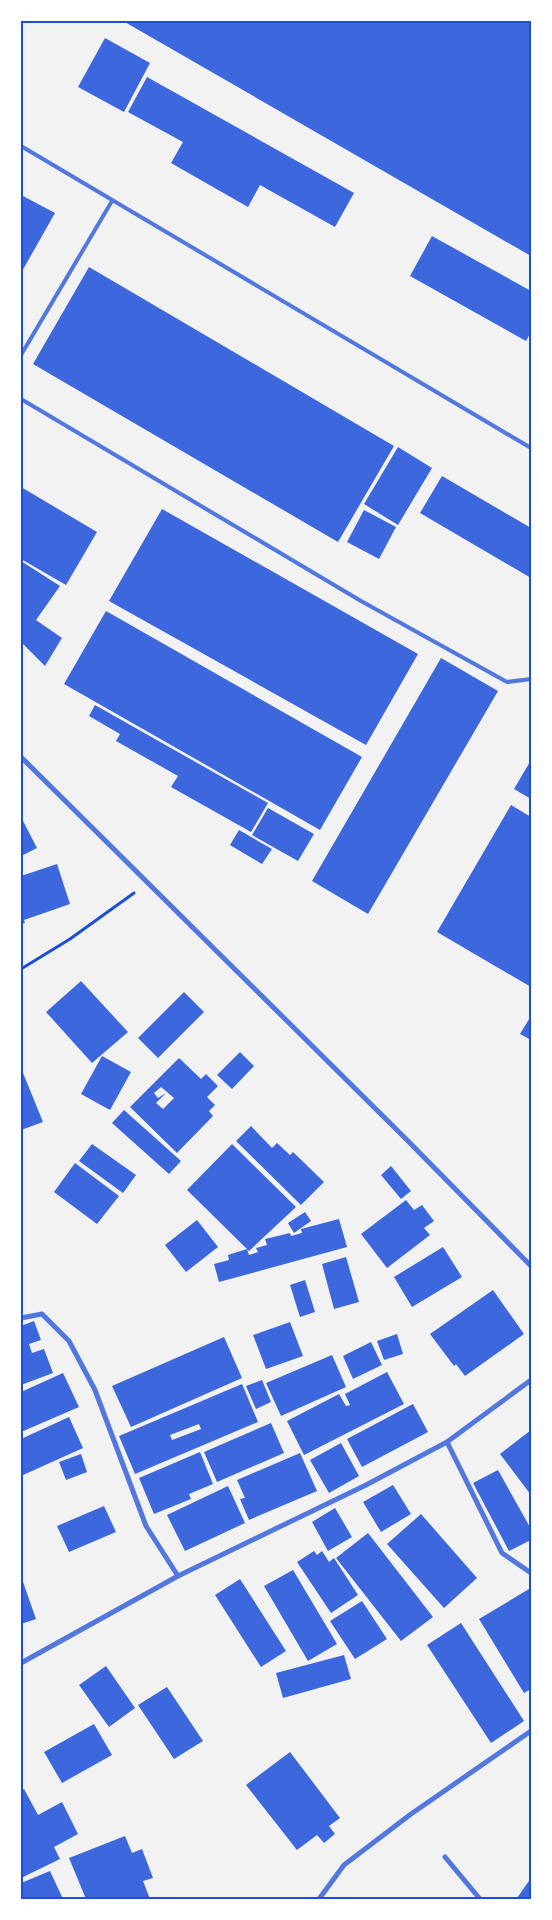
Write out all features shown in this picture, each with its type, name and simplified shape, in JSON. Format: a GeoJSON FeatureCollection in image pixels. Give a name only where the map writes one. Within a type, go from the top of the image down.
{"type":"FeatureCollection","features":[{"type":"Feature","properties":{"kind":"street"},"geometry":{"type":"LineString","coordinates":[[21,757],[405,1138],[531,1266]]}},
{"type":"Feature","properties":{"kind":"street"},"geometry":{"type":"LineString","coordinates":[[21,1318],[42,1314],[69,1341],[95,1390],[146,1526],[178,1576]]}},
{"type":"Feature","properties":{"kind":"street"},"geometry":{"type":"LineString","coordinates":[[21,1664],[178,1576],[366,1485],[447,1442],[531,1380]]}},
{"type":"Feature","properties":{"kind":"street"},"geometry":{"type":"LineString","coordinates":[[447,1442],[502,1553],[531,1573]]}},
{"type":"Feature","properties":{"kind":"street"},"geometry":{"type":"LineString","coordinates":[[318,1899],[344,1865],[411,1814],[531,1731]]}},
{"type":"Feature","properties":{"kind":"street"},"geometry":{"type":"LineString","coordinates":[[445,1857],[480,1899]]}},
{"type":"Feature","properties":{"kind":"lane"},"geometry":{"type":"LineString","coordinates":[[21,146],[531,448]]}},
{"type":"Feature","properties":{"kind":"lane"},"geometry":{"type":"LineString","coordinates":[[21,355],[112,201]]}},
{"type":"Feature","properties":{"kind":"lane"},"geometry":{"type":"LineString","coordinates":[[21,399],[361,601],[508,682],[531,679]]}},
{"type":"Feature","properties":{"kind":"path"},"geometry":{"type":"LineString","coordinates":[[21,969],[70,939],[147,884]]}},
{"type":"Feature","properties":{"kind":"building"},"geometry":{"type":"Polygon","coordinates":[[[123,21],[531,21],[531,256],[123,21]]]}},
{"type":"Feature","properties":{"kind":"building"},"geometry":{"type":"Polygon","coordinates":[[[105,38],[150,63],[124,112],[78,87],[105,38]]]}},
{"type":"Feature","properties":{"kind":"building"},"geometry":{"type":"Polygon","coordinates":[[[147,77],[354,193],[335,227],[260,185],[248,207],[171,163],[183,142],[128,112],[147,77]]]}},
{"type":"Feature","properties":{"kind":"building"},"geometry":{"type":"Polygon","coordinates":[[[21,195],[55,213],[21,273],[21,195]]]}},
{"type":"Feature","properties":{"kind":"building"},"geometry":{"type":"Polygon","coordinates":[[[432,236],[531,291],[531,332],[526,341],[410,276],[432,236]]]}},
{"type":"Feature","properties":{"kind":"building"},"geometry":{"type":"Polygon","coordinates":[[[89,267],[394,446],[338,542],[33,364],[89,267]]]}},
{"type":"Feature","properties":{"kind":"building"},"geometry":{"type":"Polygon","coordinates":[[[398,447],[432,468],[398,525],[364,504],[398,447]]]}},
{"type":"Feature","properties":{"kind":"building"},"geometry":{"type":"Polygon","coordinates":[[[442,476],[531,528],[531,578],[420,513],[442,476]]]}},
{"type":"Feature","properties":{"kind":"building"},"geometry":{"type":"Polygon","coordinates":[[[21,487],[97,532],[66,585],[21,559],[21,487]]]}},
{"type":"Feature","properties":{"kind":"building"},"geometry":{"type":"Polygon","coordinates":[[[162,509],[418,654],[366,745],[109,601],[162,509]]]}},
{"type":"Feature","properties":{"kind":"building"},"geometry":{"type":"Polygon","coordinates":[[[364,510],[396,527],[379,559],[347,542],[364,510]]]}},
{"type":"Feature","properties":{"kind":"building"},"geometry":{"type":"Polygon","coordinates":[[[21,561],[60,586],[36,620],[62,638],[45,666],[21,642],[21,561]]]}},
{"type":"Feature","properties":{"kind":"building"},"geometry":{"type":"Polygon","coordinates":[[[106,611],[362,757],[320,830],[64,684],[106,611]]]}},
{"type":"Feature","properties":{"kind":"building"},"geometry":{"type":"Polygon","coordinates":[[[441,658],[498,691],[368,914],[312,881],[441,658]]]}},
{"type":"Feature","properties":{"kind":"building"},"geometry":{"type":"Polygon","coordinates":[[[95,705],[268,803],[251,832],[171,787],[178,776],[116,741],[120,734],[89,716],[95,705]]]}},
{"type":"Feature","properties":{"kind":"building"},"geometry":{"type":"Polygon","coordinates":[[[531,760],[531,799],[514,789],[531,760]]]}},
{"type":"Feature","properties":{"kind":"building"},"geometry":{"type":"Polygon","coordinates":[[[511,805],[531,817],[531,987],[437,932],[511,805]]]}},
{"type":"Feature","properties":{"kind":"building"},"geometry":{"type":"Polygon","coordinates":[[[268,808],[314,834],[298,861],[252,835],[268,808]]]}},
{"type":"Feature","properties":{"kind":"building"},"geometry":{"type":"Polygon","coordinates":[[[21,817],[37,848],[21,856],[21,817]]]}},
{"type":"Feature","properties":{"kind":"building"},"geometry":{"type":"Polygon","coordinates":[[[239,830],[272,849],[262,864],[230,845],[239,830]]]}},
{"type":"Feature","properties":{"kind":"building"},"geometry":{"type":"Polygon","coordinates":[[[57,864],[70,904],[24,920],[25,923],[21,924],[21,876],[57,864]]]}},
{"type":"Feature","properties":{"kind":"building"},"geometry":{"type":"Polygon","coordinates":[[[81,981],[128,1032],[92,1063],[46,1012],[81,981]]]}},
{"type":"Feature","properties":{"kind":"building"},"geometry":{"type":"Polygon","coordinates":[[[184,992],[204,1012],[158,1058],[138,1038],[184,992]]]}},
{"type":"Feature","properties":{"kind":"building"},"geometry":{"type":"Polygon","coordinates":[[[531,1016],[531,1040],[520,1034],[531,1016]]]}},
{"type":"Feature","properties":{"kind":"building"},"geometry":{"type":"Polygon","coordinates":[[[240,1052],[254,1066],[232,1089],[217,1075],[240,1052]]]}},
{"type":"Feature","properties":{"kind":"building"},"geometry":{"type":"Polygon","coordinates":[[[102,1056],[131,1072],[110,1110],[81,1094],[102,1056]]]}},
{"type":"Feature","properties":{"kind":"building"},"geometry":{"type":"Polygon","coordinates":[[[179,1058],[201,1079],[206,1074],[218,1086],[207,1097],[215,1105],[209,1111],[213,1116],[177,1153],[130,1107],[179,1058]],[[161,1087],[154,1093],[158,1098],[166,1093],[156,1103],[163,1109],[174,1098],[161,1087]]]}},
{"type":"Feature","properties":{"kind":"building"},"geometry":{"type":"Polygon","coordinates":[[[21,1068],[43,1122],[21,1130],[21,1068]]]}},
{"type":"Feature","properties":{"kind":"building"},"geometry":{"type":"Polygon","coordinates":[[[124,1110],[181,1161],[169,1174],[112,1123],[124,1110]]]}},
{"type":"Feature","properties":{"kind":"building"},"geometry":{"type":"Polygon","coordinates":[[[251,1126],[272,1148],[277,1143],[290,1155],[293,1152],[324,1182],[301,1205],[236,1141],[251,1126]]]}},
{"type":"Feature","properties":{"kind":"building"},"geometry":{"type":"Polygon","coordinates":[[[92,1144],[136,1175],[123,1193],[79,1161],[92,1144]]]}},
{"type":"Feature","properties":{"kind":"building"},"geometry":{"type":"Polygon","coordinates":[[[232,1144],[296,1207],[249,1251],[187,1190],[232,1144]]]}},
{"type":"Feature","properties":{"kind":"building"},"geometry":{"type":"Polygon","coordinates":[[[75,1163],[119,1196],[97,1224],[54,1192],[75,1163]]]}},
{"type":"Feature","properties":{"kind":"building"},"geometry":{"type":"Polygon","coordinates":[[[391,1166],[411,1191],[401,1199],[381,1175],[391,1166]]]}},
{"type":"Feature","properties":{"kind":"building"},"geometry":{"type":"Polygon","coordinates":[[[406,1200],[414,1210],[422,1205],[434,1221],[424,1228],[430,1235],[387,1268],[361,1234],[406,1200]]]}},
{"type":"Feature","properties":{"kind":"building"},"geometry":{"type":"Polygon","coordinates":[[[305,1212],[311,1221],[294,1233],[288,1223],[305,1212]]]}},
{"type":"Feature","properties":{"kind":"building"},"geometry":{"type":"Polygon","coordinates":[[[339,1219],[347,1247],[219,1282],[214,1264],[229,1260],[228,1255],[247,1249],[249,1255],[258,1252],[256,1248],[267,1245],[265,1239],[290,1233],[291,1236],[302,1233],[301,1229],[339,1219]]]}},
{"type":"Feature","properties":{"kind":"building"},"geometry":{"type":"Polygon","coordinates":[[[197,1220],[218,1247],[186,1272],[165,1245],[197,1220]]]}},
{"type":"Feature","properties":{"kind":"building"},"geometry":{"type":"Polygon","coordinates":[[[443,1247],[462,1277],[412,1307],[394,1277],[443,1247]]]}},
{"type":"Feature","properties":{"kind":"building"},"geometry":{"type":"Polygon","coordinates":[[[346,1257],[359,1302],[334,1309],[322,1264],[346,1257]]]}},
{"type":"Feature","properties":{"kind":"building"},"geometry":{"type":"Polygon","coordinates":[[[305,1280],[315,1312],[300,1317],[290,1285],[305,1280]]]}},
{"type":"Feature","properties":{"kind":"building"},"geometry":{"type":"Polygon","coordinates":[[[493,1290],[524,1334],[465,1376],[456,1364],[454,1366],[430,1334],[493,1290]]]}},
{"type":"Feature","properties":{"kind":"building"},"geometry":{"type":"Polygon","coordinates":[[[34,1321],[41,1340],[29,1344],[32,1353],[44,1349],[53,1373],[21,1385],[21,1326],[34,1321]]]}},
{"type":"Feature","properties":{"kind":"building"},"geometry":{"type":"Polygon","coordinates":[[[290,1322],[303,1356],[266,1369],[253,1335],[290,1322]]]}},
{"type":"Feature","properties":{"kind":"building"},"geometry":{"type":"Polygon","coordinates":[[[397,1334],[403,1354],[384,1360],[377,1341],[397,1334]]]}},
{"type":"Feature","properties":{"kind":"building"},"geometry":{"type":"Polygon","coordinates":[[[224,1337],[242,1378],[131,1427],[112,1386],[224,1337]]]}},
{"type":"Feature","properties":{"kind":"building"},"geometry":{"type":"Polygon","coordinates":[[[371,1342],[382,1365],[353,1379],[343,1356],[371,1342]]]}},
{"type":"Feature","properties":{"kind":"building"},"geometry":{"type":"Polygon","coordinates":[[[332,1355],[346,1387],[281,1416],[266,1383],[332,1355]]]}},
{"type":"Feature","properties":{"kind":"building"},"geometry":{"type":"Polygon","coordinates":[[[387,1372],[404,1404],[304,1455],[287,1421],[339,1394],[346,1406],[350,1405],[345,1394],[387,1372]]]}},
{"type":"Feature","properties":{"kind":"building"},"geometry":{"type":"Polygon","coordinates":[[[63,1373],[79,1407],[21,1432],[21,1392],[63,1373]]]}},
{"type":"Feature","properties":{"kind":"building"},"geometry":{"type":"Polygon","coordinates":[[[262,1380],[271,1402],[256,1409],[246,1386],[262,1380]]]}},
{"type":"Feature","properties":{"kind":"building"},"geometry":{"type":"Polygon","coordinates":[[[242,1384],[258,1422],[135,1474],[119,1436],[242,1384]],[[199,1424],[170,1435],[172,1440],[201,1429],[199,1424]]]}},
{"type":"Feature","properties":{"kind":"building"},"geometry":{"type":"Polygon","coordinates":[[[413,1404],[428,1432],[362,1467],[347,1439],[413,1404]]]}},
{"type":"Feature","properties":{"kind":"building"},"geometry":{"type":"Polygon","coordinates":[[[69,1417],[83,1448],[21,1476],[21,1439],[69,1417]]]}},
{"type":"Feature","properties":{"kind":"building"},"geometry":{"type":"Polygon","coordinates":[[[271,1423],[284,1453],[217,1482],[204,1452],[271,1423]]]}},
{"type":"Feature","properties":{"kind":"building"},"geometry":{"type":"Polygon","coordinates":[[[531,1430],[531,1495],[500,1454],[531,1430]]]}},
{"type":"Feature","properties":{"kind":"building"},"geometry":{"type":"Polygon","coordinates":[[[341,1443],[359,1476],[329,1493],[310,1460],[341,1443]]]}},
{"type":"Feature","properties":{"kind":"building"},"geometry":{"type":"Polygon","coordinates":[[[200,1452],[213,1484],[189,1494],[191,1499],[154,1514],[139,1478],[200,1452]]]}},
{"type":"Feature","properties":{"kind":"building"},"geometry":{"type":"Polygon","coordinates":[[[300,1453],[317,1491],[249,1520],[240,1499],[245,1498],[237,1480],[300,1453]]]}},
{"type":"Feature","properties":{"kind":"building"},"geometry":{"type":"Polygon","coordinates":[[[81,1454],[87,1472],[66,1480],[59,1462],[81,1454]]]}},
{"type":"Feature","properties":{"kind":"building"},"geometry":{"type":"Polygon","coordinates":[[[498,1470],[531,1529],[531,1540],[509,1551],[473,1483],[498,1470]]]}},
{"type":"Feature","properties":{"kind":"building"},"geometry":{"type":"Polygon","coordinates":[[[393,1485],[411,1514],[381,1532],[363,1502],[393,1485]]]}},
{"type":"Feature","properties":{"kind":"building"},"geometry":{"type":"Polygon","coordinates":[[[228,1486],[245,1523],[185,1551],[167,1515],[228,1486]]]}},
{"type":"Feature","properties":{"kind":"building"},"geometry":{"type":"Polygon","coordinates":[[[104,1506],[116,1532],[69,1552],[57,1526],[104,1506]]]}},
{"type":"Feature","properties":{"kind":"building"},"geometry":{"type":"Polygon","coordinates":[[[335,1508],[352,1537],[328,1551],[312,1522],[335,1508]]]}},
{"type":"Feature","properties":{"kind":"building"},"geometry":{"type":"Polygon","coordinates":[[[421,1514],[477,1578],[444,1608],[387,1544],[421,1514]]]}},
{"type":"Feature","properties":{"kind":"building"},"geometry":{"type":"Polygon","coordinates":[[[368,1533],[433,1617],[401,1641],[336,1558],[368,1533]]]}},
{"type":"Feature","properties":{"kind":"building"},"geometry":{"type":"Polygon","coordinates":[[[314,1551],[317,1555],[322,1551],[329,1562],[334,1558],[358,1595],[331,1613],[297,1562],[314,1551]]]}},
{"type":"Feature","properties":{"kind":"building"},"geometry":{"type":"Polygon","coordinates":[[[293,1570],[337,1644],[308,1661],[264,1586],[293,1570]]]}},
{"type":"Feature","properties":{"kind":"building"},"geometry":{"type":"Polygon","coordinates":[[[240,1579],[286,1651],[261,1667],[215,1595],[240,1579]]]}},
{"type":"Feature","properties":{"kind":"building"},"geometry":{"type":"Polygon","coordinates":[[[21,1580],[36,1619],[21,1624],[21,1580]]]}},
{"type":"Feature","properties":{"kind":"building"},"geometry":{"type":"Polygon","coordinates":[[[529,1589],[531,1689],[524,1693],[479,1619],[529,1589]]]}},
{"type":"Feature","properties":{"kind":"building"},"geometry":{"type":"Polygon","coordinates":[[[362,1601],[387,1639],[355,1659],[330,1621],[362,1601]]]}},
{"type":"Feature","properties":{"kind":"building"},"geometry":{"type":"Polygon","coordinates":[[[461,1623],[524,1721],[491,1743],[427,1645],[461,1623]]]}},
{"type":"Feature","properties":{"kind":"building"},"geometry":{"type":"Polygon","coordinates":[[[344,1655],[351,1679],[283,1698],[276,1673],[344,1655]]]}},
{"type":"Feature","properties":{"kind":"building"},"geometry":{"type":"Polygon","coordinates":[[[106,1666],[135,1708],[109,1727],[79,1685],[106,1666]]]}},
{"type":"Feature","properties":{"kind":"building"},"geometry":{"type":"Polygon","coordinates":[[[167,1687],[203,1741],[174,1759],[138,1705],[167,1687]]]}},
{"type":"Feature","properties":{"kind":"building"},"geometry":{"type":"Polygon","coordinates":[[[94,1724],[112,1755],[62,1783],[44,1752],[94,1724]]]}},
{"type":"Feature","properties":{"kind":"building"},"geometry":{"type":"Polygon","coordinates":[[[290,1752],[340,1818],[329,1826],[335,1834],[324,1843],[317,1835],[297,1850],[246,1785],[290,1752]]]}},
{"type":"Feature","properties":{"kind":"building"},"geometry":{"type":"Polygon","coordinates":[[[24,1789],[38,1815],[62,1802],[78,1834],[54,1847],[60,1859],[21,1878],[21,1791],[24,1789]]]}},
{"type":"Feature","properties":{"kind":"building"},"geometry":{"type":"Polygon","coordinates":[[[125,1836],[132,1853],[142,1849],[153,1878],[143,1881],[150,1899],[86,1899],[69,1858],[125,1836]]]}},
{"type":"Feature","properties":{"kind":"building"},"geometry":{"type":"Polygon","coordinates":[[[50,1871],[63,1899],[21,1899],[21,1883],[50,1871]]]}},
{"type":"Feature","properties":{"kind":"building"},"geometry":{"type":"Polygon","coordinates":[[[531,1878],[531,1899],[518,1899],[517,1898],[531,1878]]]}}]}
